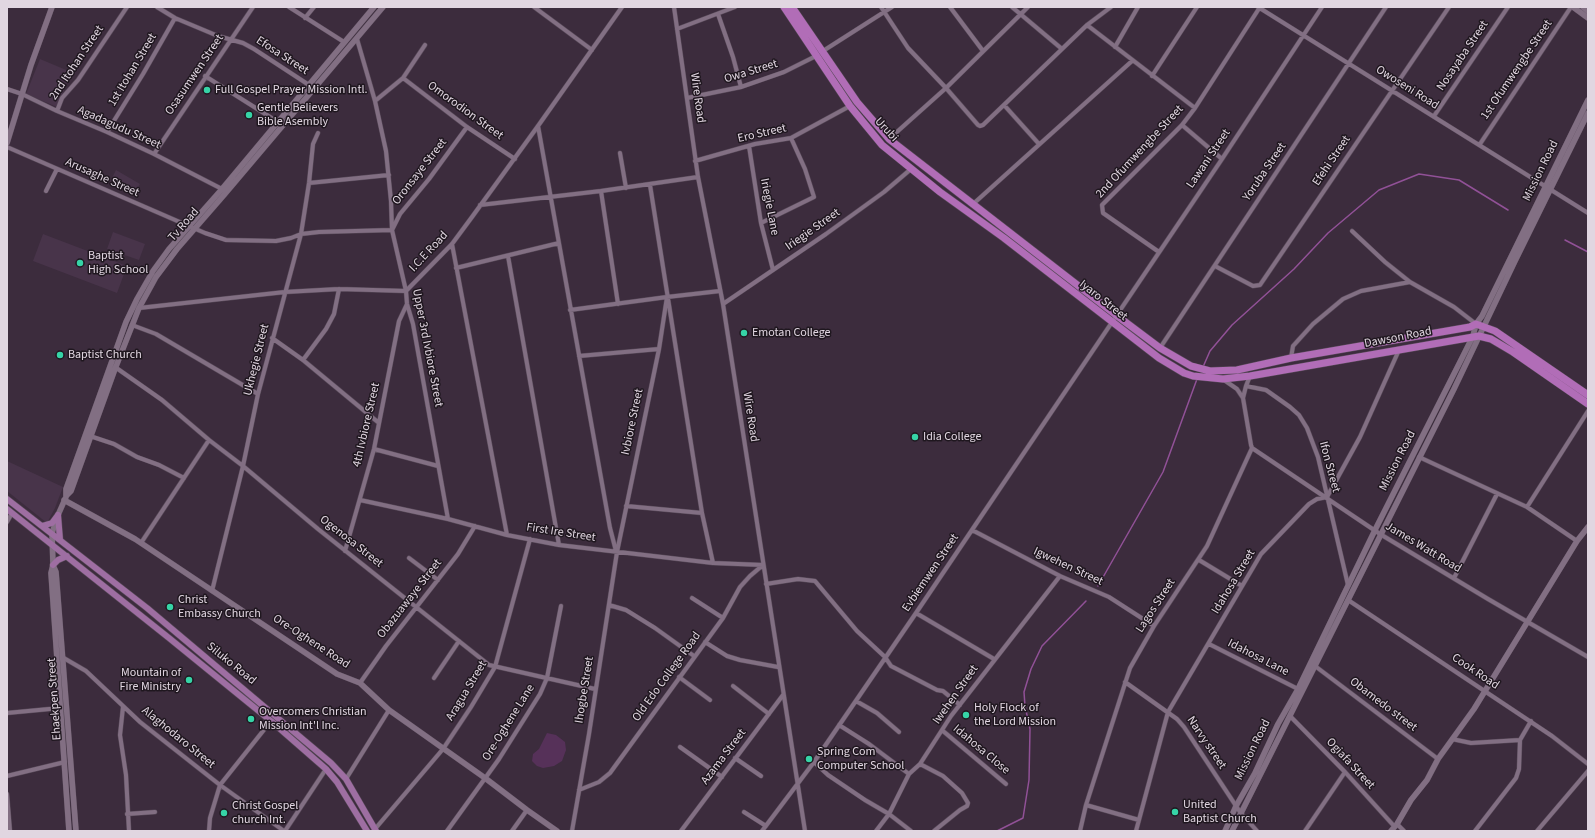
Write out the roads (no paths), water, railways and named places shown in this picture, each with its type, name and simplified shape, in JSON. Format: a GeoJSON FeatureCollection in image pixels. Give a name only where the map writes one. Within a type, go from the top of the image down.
{"type":"FeatureCollection","features":[{"type":"Feature","properties":{"kind":"highway","name":"Urubi"},"geometry":{"type":"LineString","coordinates":[[784,7],[857,102],[889,139],[972,205],[1006,235]]}},
{"type":"Feature","properties":{"kind":"highway","name":"Urubi"},"geometry":{"type":"LineString","coordinates":[[792,7],[850,106],[882,145],[911,169],[1006,235]]}},
{"type":"Feature","properties":{"kind":"highway","name":"Iyaro Street"},"geometry":{"type":"LineString","coordinates":[[1006,235],[1114,318],[1159,358],[1184,373],[1193,376]]}},
{"type":"Feature","properties":{"kind":"highway","name":"Iyaro Street"},"geometry":{"type":"LineString","coordinates":[[1114,318],[1160,348],[1196,368]]}},
{"type":"Feature","properties":{"kind":"highway","name":"Dawson Road"},"geometry":{"type":"LineString","coordinates":[[1196,368],[1210,371],[1237,370],[1291,358],[1470,327],[1476,324],[1495,331],[1588,395]]}},
{"type":"Feature","properties":{"kind":"highway","name":"Dawson Road"},"geometry":{"type":"LineString","coordinates":[[1193,376],[1223,379],[1294,370],[1476,336]]}},
{"type":"Feature","properties":{"kind":"highway"},"geometry":{"type":"LineString","coordinates":[[1476,336],[1490,339],[1512,352],[1588,404]]}},
{"type":"Feature","properties":{"kind":"main road","name":"Siluko Road"},"geometry":{"type":"LineString","coordinates":[[7,499],[147,608],[331,763],[346,779],[375,830]]}},
{"type":"Feature","properties":{"kind":"main road","name":"Siluko Road"},"geometry":{"type":"LineString","coordinates":[[10,511],[271,721],[326,768],[341,788],[367,831]]}},
{"type":"Feature","properties":{"kind":"main road"},"geometry":{"type":"LineString","coordinates":[[42,526],[52,522],[58,515]]}},
{"type":"Feature","properties":{"kind":"main road"},"geometry":{"type":"LineString","coordinates":[[58,515],[60,540]]}},
{"type":"Feature","properties":{"kind":"main road"},"geometry":{"type":"LineString","coordinates":[[53,565],[58,560],[67,556]]}},
{"type":"Feature","properties":{"kind":"main road"},"geometry":{"type":"LineString","coordinates":[[141,616],[147,608]]}},
{"type":"Feature","properties":{"kind":"street"},"geometry":{"type":"LineString","coordinates":[[7,142],[52,7]]}},
{"type":"Feature","properties":{"kind":"street","name":"2nd Itohan Street"},"geometry":{"type":"LineString","coordinates":[[57,111],[62,98],[78,80],[127,7]]}},
{"type":"Feature","properties":{"kind":"street","name":"Efosa Street"},"geometry":{"type":"LineString","coordinates":[[157,7],[175,18],[230,40],[243,43],[309,85]]}},
{"type":"Feature","properties":{"kind":"street","name":"Osasumwen Street"},"geometry":{"type":"LineString","coordinates":[[154,154],[205,76],[253,7]]}},
{"type":"Feature","properties":{"kind":"street"},"geometry":{"type":"LineString","coordinates":[[289,7],[344,42]]}},
{"type":"Feature","properties":{"kind":"street"},"geometry":{"type":"LineString","coordinates":[[306,18],[314,7]]}},
{"type":"Feature","properties":{"kind":"street","name":"Tv Road"},"geometry":{"type":"LineString","coordinates":[[65,498],[71,491],[115,367],[138,308],[156,277],[222,189],[374,7]]}},
{"type":"Feature","properties":{"kind":"street","name":"Tv Road"},"geometry":{"type":"LineString","coordinates":[[52,533],[65,498],[66,488],[121,336],[137,299],[153,271],[169,249],[192,228],[357,39],[383,7]]}},
{"type":"Feature","properties":{"kind":"street"},"geometry":{"type":"LineString","coordinates":[[534,7],[592,50]]}},
{"type":"Feature","properties":{"kind":"street","name":"Wire Road"},"geometry":{"type":"LineString","coordinates":[[674,7],[688,98],[695,162],[723,304],[778,667],[805,831]]}},
{"type":"Feature","properties":{"kind":"street"},"geometry":{"type":"LineString","coordinates":[[677,29],[735,7]]}},
{"type":"Feature","properties":{"kind":"street"},"geometry":{"type":"LineString","coordinates":[[881,7],[908,48],[980,126],[983,125],[1087,25],[1111,7]]}},
{"type":"Feature","properties":{"kind":"street","name":"Owa Street"},"geometry":{"type":"LineString","coordinates":[[688,98],[741,87],[784,72],[820,53],[892,7]]}},
{"type":"Feature","properties":{"kind":"street"},"geometry":{"type":"LineString","coordinates":[[950,7],[983,51]]}},
{"type":"Feature","properties":{"kind":"street"},"geometry":{"type":"LineString","coordinates":[[1012,7],[1062,49]]}},
{"type":"Feature","properties":{"kind":"street"},"geometry":{"type":"LineString","coordinates":[[889,139],[946,88],[1028,7]]}},
{"type":"Feature","properties":{"kind":"street"},"geometry":{"type":"LineString","coordinates":[[1115,46],[1138,7]]}},
{"type":"Feature","properties":{"kind":"street"},"geometry":{"type":"LineString","coordinates":[[1152,76],[1197,7]]}},
{"type":"Feature","properties":{"kind":"street","name":"Owoseni Road"},"geometry":{"type":"LineString","coordinates":[[1259,7],[1303,36],[1480,144],[1588,213]]}},
{"type":"Feature","properties":{"kind":"street","name":"2nd Ofumwengbe Street"},"geometry":{"type":"LineString","coordinates":[[1159,252],[1103,213],[1102,205],[1182,125],[1195,108],[1259,7]]}},
{"type":"Feature","properties":{"kind":"street","name":"Lawani Street"},"geometry":{"type":"LineString","coordinates":[[1114,318],[1222,159],[1322,7]]}},
{"type":"Feature","properties":{"kind":"street","name":"Yoruba Street"},"geometry":{"type":"LineString","coordinates":[[1160,348],[1386,7]]}},
{"type":"Feature","properties":{"kind":"street","name":"Efehi Street"},"geometry":{"type":"LineString","coordinates":[[1215,266],[1253,286],[1260,285],[1449,7]]}},
{"type":"Feature","properties":{"kind":"street","name":"Nosayaba Street"},"geometry":{"type":"LineString","coordinates":[[1434,116],[1508,7]]}},
{"type":"Feature","properties":{"kind":"street"},"geometry":{"type":"LineString","coordinates":[[1572,7],[1588,18]]}},
{"type":"Feature","properties":{"kind":"street","name":"1st Ofumwengbe Street"},"geometry":{"type":"LineString","coordinates":[[1480,144],[1572,7]]}},
{"type":"Feature","properties":{"kind":"street"},"geometry":{"type":"LineString","coordinates":[[1583,7],[1588,11]]}},
{"type":"Feature","properties":{"kind":"street","name":"I.C.E Road"},"geometry":{"type":"LineString","coordinates":[[406,291],[452,244],[515,159],[620,8]]}},
{"type":"Feature","properties":{"kind":"street"},"geometry":{"type":"LineString","coordinates":[[368,14],[375,18]]}},
{"type":"Feature","properties":{"kind":"street"},"geometry":{"type":"LineString","coordinates":[[718,14],[741,87]]}},
{"type":"Feature","properties":{"kind":"street","name":"1st Itohan Street"},"geometry":{"type":"LineString","coordinates":[[106,132],[143,74],[175,18]]}},
{"type":"Feature","properties":{"kind":"street"},"geometry":{"type":"LineString","coordinates":[[1087,25],[1195,108]]}},
{"type":"Feature","properties":{"kind":"street","name":"Upper 3rd Ivbiore Street"},"geometry":{"type":"LineString","coordinates":[[357,39],[375,101],[386,151],[392,230],[406,291],[407,304],[413,324],[448,519]]}},
{"type":"Feature","properties":{"kind":"street"},"geometry":{"type":"LineString","coordinates":[[375,101],[403,78],[425,45]]}},
{"type":"Feature","properties":{"kind":"street"},"geometry":{"type":"LineString","coordinates":[[972,205],[1132,61]]}},
{"type":"Feature","properties":{"kind":"street"},"geometry":{"type":"LineString","coordinates":[[205,76],[278,122]]}},
{"type":"Feature","properties":{"kind":"street","name":"Omorodion Street"},"geometry":{"type":"LineString","coordinates":[[403,78],[467,127],[515,159]]}},
{"type":"Feature","properties":{"kind":"street","name":"Agadagudu Street"},"geometry":{"type":"LineString","coordinates":[[7,89],[22,94],[154,154],[222,189]]}},
{"type":"Feature","properties":{"kind":"street","name":"Mission Road"},"geometry":{"type":"LineString","coordinates":[[1232,831],[1240,812],[1316,666],[1348,600],[1378,532],[1476,336],[1484,326],[1588,100]]}},
{"type":"Feature","properties":{"kind":"street"},"geometry":{"type":"LineString","coordinates":[[1004,105],[1039,144]]}},
{"type":"Feature","properties":{"kind":"street","name":"Ero Street"},"geometry":{"type":"LineString","coordinates":[[695,162],[749,146],[791,138],[850,106]]}},
{"type":"Feature","properties":{"kind":"street","name":"Mission Road"},"geometry":{"type":"LineString","coordinates":[[1225,831],[1236,806],[1255,772],[1278,724],[1298,689],[1348,585],[1454,389],[1476,336],[1476,324],[1482,316],[1588,113]]}},
{"type":"Feature","properties":{"kind":"street"},"geometry":{"type":"LineString","coordinates":[[1182,125],[1222,159]]}},
{"type":"Feature","properties":{"kind":"street"},"geometry":{"type":"LineString","coordinates":[[538,126],[610,528],[617,552]]}},
{"type":"Feature","properties":{"kind":"street","name":"Oronsaye Street"},"geometry":{"type":"LineString","coordinates":[[392,230],[400,214],[429,179],[467,127]]}},
{"type":"Feature","properties":{"kind":"street","name":"Ukhegie Street"},"geometry":{"type":"LineString","coordinates":[[212,590],[243,466],[258,394],[272,338],[301,234],[313,144],[318,133]]}},
{"type":"Feature","properties":{"kind":"street"},"geometry":{"type":"LineString","coordinates":[[761,223],[814,196],[805,169],[791,138]]}},
{"type":"Feature","properties":{"kind":"street","name":"Iriegie Lane"},"geometry":{"type":"LineString","coordinates":[[749,146],[761,223],[773,270]]}},
{"type":"Feature","properties":{"kind":"street","name":"Arusaghe Street"},"geometry":{"type":"LineString","coordinates":[[7,147],[192,228],[226,240],[276,241],[301,234],[319,232],[392,230]]}},
{"type":"Feature","properties":{"kind":"street"},"geometry":{"type":"LineString","coordinates":[[620,153],[626,188]]}},
{"type":"Feature","properties":{"kind":"street"},"geometry":{"type":"LineString","coordinates":[[46,191],[58,169]]}},
{"type":"Feature","properties":{"kind":"street","name":"Iriegie Street"},"geometry":{"type":"LineString","coordinates":[[723,304],[850,217],[884,192],[911,169]]}},
{"type":"Feature","properties":{"kind":"street"},"geometry":{"type":"LineString","coordinates":[[309,183],[389,175]]}},
{"type":"Feature","properties":{"kind":"street"},"geometry":{"type":"LineString","coordinates":[[480,205],[650,185],[698,177]]}},
{"type":"Feature","properties":{"kind":"street"},"geometry":{"type":"LineString","coordinates":[[650,185],[702,513],[713,563]]}},
{"type":"Feature","properties":{"kind":"street"},"geometry":{"type":"LineString","coordinates":[[601,191],[618,304]]}},
{"type":"Feature","properties":{"kind":"street"},"geometry":{"type":"LineString","coordinates":[[1352,231],[1385,262],[1410,282],[1454,307],[1476,324]]}},
{"type":"Feature","properties":{"kind":"street"},"geometry":{"type":"LineString","coordinates":[[452,244],[507,535]]}},
{"type":"Feature","properties":{"kind":"street"},"geometry":{"type":"LineString","coordinates":[[456,268],[559,244]]}},
{"type":"Feature","properties":{"kind":"street"},"geometry":{"type":"LineString","coordinates":[[508,256],[559,545]]}},
{"type":"Feature","properties":{"kind":"street"},"geometry":{"type":"LineString","coordinates":[[1291,358],[1293,346],[1313,324],[1343,299],[1362,291],[1410,282]]}},
{"type":"Feature","properties":{"kind":"street"},"geometry":{"type":"LineString","coordinates":[[138,308],[285,292],[339,290],[406,291]]}},
{"type":"Feature","properties":{"kind":"street"},"geometry":{"type":"LineString","coordinates":[[304,360],[326,329],[334,314],[339,290]]}},
{"type":"Feature","properties":{"kind":"street"},"geometry":{"type":"LineString","coordinates":[[570,310],[667,297],[720,292]]}},
{"type":"Feature","properties":{"kind":"street","name":"Ivbiore Street"},"geometry":{"type":"LineString","coordinates":[[617,552],[667,297]]}},
{"type":"Feature","properties":{"kind":"street","name":"4th Ivbiore Street"},"geometry":{"type":"LineString","coordinates":[[345,550],[374,449],[399,321],[407,304]]}},
{"type":"Feature","properties":{"kind":"street","name":"Evbiemwen Street"},"geometry":{"type":"LineString","coordinates":[[762,831],[814,762],[1114,318]]}},
{"type":"Feature","properties":{"kind":"street"},"geometry":{"type":"LineString","coordinates":[[132,325],[156,334],[258,394]]}},
{"type":"Feature","properties":{"kind":"street"},"geometry":{"type":"LineString","coordinates":[[272,338],[304,360],[379,424]]}},
{"type":"Feature","properties":{"kind":"street"},"geometry":{"type":"LineString","coordinates":[[579,356],[658,349]]}},
{"type":"Feature","properties":{"kind":"street"},"geometry":{"type":"LineString","coordinates":[[1327,497],[1360,437],[1400,349]]}},
{"type":"Feature","properties":{"kind":"street","name":"Ogenosa Street"},"geometry":{"type":"LineString","coordinates":[[115,367],[162,400],[209,440],[489,665],[596,689]]}},
{"type":"Feature","properties":{"kind":"street"},"geometry":{"type":"LineString","coordinates":[[1250,376],[1243,398],[1252,448]]}},
{"type":"Feature","properties":{"kind":"street"},"geometry":{"type":"LineString","coordinates":[[1223,379],[1237,389],[1243,398]]}},
{"type":"Feature","properties":{"kind":"street","name":"Ifon Street"},"geometry":{"type":"LineString","coordinates":[[1246,386],[1266,390],[1299,415],[1306,428],[1318,457],[1348,585]]}},
{"type":"Feature","properties":{"kind":"street"},"geometry":{"type":"LineString","coordinates":[[1527,507],[1588,411]]}},
{"type":"Feature","properties":{"kind":"street"},"geometry":{"type":"LineString","coordinates":[[90,436],[114,444],[137,457],[158,465],[184,478]]}},
{"type":"Feature","properties":{"kind":"street"},"geometry":{"type":"LineString","coordinates":[[141,543],[209,440]]}},
{"type":"Feature","properties":{"kind":"street","name":"James Watt Road"},"geometry":{"type":"LineString","coordinates":[[1252,448],[1378,532],[1588,657]]}},
{"type":"Feature","properties":{"kind":"street","name":"Lagos Street"},"geometry":{"type":"LineString","coordinates":[[1080,831],[1086,805],[1130,668],[1154,626],[1207,546],[1252,448]]}},
{"type":"Feature","properties":{"kind":"street"},"geometry":{"type":"LineString","coordinates":[[374,449],[438,466]]}},
{"type":"Feature","properties":{"kind":"street"},"geometry":{"type":"LineString","coordinates":[[1418,457],[1527,507],[1577,541]]}},
{"type":"Feature","properties":{"kind":"street"},"geometry":{"type":"LineString","coordinates":[[1454,578],[1497,494]]}},
{"type":"Feature","properties":{"kind":"street","name":"Idahosa Street"},"geometry":{"type":"LineString","coordinates":[[1136,831],[1168,712],[1261,554],[1309,504],[1317,499],[1327,497]]}},
{"type":"Feature","properties":{"kind":"street","name":"Ore-Oghene Road"},"geometry":{"type":"LineString","coordinates":[[65,498],[141,543],[337,674],[360,683],[390,710],[557,831]]}},
{"type":"Feature","properties":{"kind":"street","name":"First Ire Street"},"geometry":{"type":"LineString","coordinates":[[360,500],[448,519],[507,535],[559,545],[713,563],[763,565]]}},
{"type":"Feature","properties":{"kind":"street"},"geometry":{"type":"LineString","coordinates":[[626,506],[702,513]]}},
{"type":"Feature","properties":{"kind":"street"},"geometry":{"type":"LineString","coordinates":[[7,522],[10,511]]}},
{"type":"Feature","properties":{"kind":"street","name":"Obazuawaye Street"},"geometry":{"type":"LineString","coordinates":[[360,683],[386,646],[458,554],[475,526]]}},
{"type":"Feature","properties":{"kind":"street"},"geometry":{"type":"LineString","coordinates":[[1394,827],[1411,800],[1427,780],[1438,759],[1474,709],[1577,541],[1588,527]]}},
{"type":"Feature","properties":{"kind":"street","name":"Igwehen Street"},"geometry":{"type":"LineString","coordinates":[[972,530],[1060,576],[1109,596],[1154,626]]}},
{"type":"Feature","properties":{"kind":"street","name":"Ehaekpen Street"},"geometry":{"type":"LineString","coordinates":[[52,533],[51,543],[53,565],[56,572],[76,831]]}},
{"type":"Feature","properties":{"kind":"street","name":"Aragua Street"},"geometry":{"type":"LineString","coordinates":[[375,830],[443,749],[495,667],[530,539]]}},
{"type":"Feature","properties":{"kind":"street","name":"Ihogbe Street"},"geometry":{"type":"LineString","coordinates":[[572,831],[617,552]]}},
{"type":"Feature","properties":{"kind":"street"},"geometry":{"type":"LineString","coordinates":[[409,558],[438,580]]}},
{"type":"Feature","properties":{"kind":"street"},"geometry":{"type":"LineString","coordinates":[[1199,560],[1242,586]]}},
{"type":"Feature","properties":{"kind":"street","name":"Ehaekpen Street"},"geometry":{"type":"LineString","coordinates":[[53,565],[51,573],[69,831]]}},
{"type":"Feature","properties":{"kind":"street","name":"Old Edo College Road"},"geometry":{"type":"LineString","coordinates":[[579,790],[599,782],[610,773],[723,618],[740,587],[763,565]]}},
{"type":"Feature","properties":{"kind":"street","name":"Iwehen Street"},"geometry":{"type":"LineString","coordinates":[[876,831],[889,814],[909,774],[920,764],[960,705],[994,659],[1060,576]]}},
{"type":"Feature","properties":{"kind":"street"},"geometry":{"type":"LineString","coordinates":[[766,584],[798,579],[815,581],[857,631],[885,657],[895,669],[937,690],[942,691],[960,705]]}},
{"type":"Feature","properties":{"kind":"street"},"geometry":{"type":"LineString","coordinates":[[692,598],[723,618]]}},
{"type":"Feature","properties":{"kind":"street","name":"Cook Road"},"geometry":{"type":"LineString","coordinates":[[1348,600],[1485,690],[1552,736],[1588,764]]}},
{"type":"Feature","properties":{"kind":"street"},"geometry":{"type":"LineString","coordinates":[[609,605],[626,610],[655,628],[694,656]]}},
{"type":"Feature","properties":{"kind":"street","name":"Ore-Oghene Lane"},"geometry":{"type":"LineString","coordinates":[[447,831],[499,759],[540,694],[546,678],[561,606]]}},
{"type":"Feature","properties":{"kind":"street"},"geometry":{"type":"LineString","coordinates":[[916,613],[994,659]]}},
{"type":"Feature","properties":{"kind":"street"},"geometry":{"type":"LineString","coordinates":[[434,678],[459,641]]}},
{"type":"Feature","properties":{"kind":"street"},"geometry":{"type":"LineString","coordinates":[[706,642],[727,656],[778,667]]}},
{"type":"Feature","properties":{"kind":"street","name":"Idahosa Lane"},"geometry":{"type":"LineString","coordinates":[[1208,644],[1298,689]]}},
{"type":"Feature","properties":{"kind":"street","name":"Alaghodaro Street"},"geometry":{"type":"LineString","coordinates":[[62,657],[86,671],[140,722],[220,785],[284,831]]}},
{"type":"Feature","properties":{"kind":"street","name":"Obamedo street"},"geometry":{"type":"LineString","coordinates":[[1316,666],[1438,759]]}},
{"type":"Feature","properties":{"kind":"street"},"geometry":{"type":"LineString","coordinates":[[679,677],[710,700]]}},
{"type":"Feature","properties":{"kind":"street","name":"Narvy street"},"geometry":{"type":"LineString","coordinates":[[1125,682],[1178,719],[1240,812],[1257,831]]}},
{"type":"Feature","properties":{"kind":"street"},"geometry":{"type":"LineString","coordinates":[[734,686],[769,714]]}},
{"type":"Feature","properties":{"kind":"street","name":"Azama Street"},"geometry":{"type":"LineString","coordinates":[[681,831],[783,696]]}},
{"type":"Feature","properties":{"kind":"street"},"geometry":{"type":"LineString","coordinates":[[856,700],[877,713],[899,732]]}},
{"type":"Feature","properties":{"kind":"street"},"geometry":{"type":"LineString","coordinates":[[123,707],[120,735],[126,775],[129,831]]}},
{"type":"Feature","properties":{"kind":"street"},"geometry":{"type":"LineString","coordinates":[[7,713],[60,708]]}},
{"type":"Feature","properties":{"kind":"street"},"geometry":{"type":"LineString","coordinates":[[346,779],[390,710]]}},
{"type":"Feature","properties":{"kind":"street","name":"Ogiafa Street"},"geometry":{"type":"LineString","coordinates":[[1290,716],[1345,772],[1394,827],[1404,831]]}},
{"type":"Feature","properties":{"kind":"street"},"geometry":{"type":"LineString","coordinates":[[209,831],[210,818],[220,785],[271,721]]}},
{"type":"Feature","properties":{"kind":"street"},"geometry":{"type":"LineString","coordinates":[[1475,831],[1516,778],[1519,769],[1520,740],[1530,721]]}},
{"type":"Feature","properties":{"kind":"street"},"geometry":{"type":"LineString","coordinates":[[839,725],[869,744],[909,774]]}},
{"type":"Feature","properties":{"kind":"street","name":"Idahosa Close"},"geometry":{"type":"LineString","coordinates":[[943,730],[1006,784]]}},
{"type":"Feature","properties":{"kind":"street"},"geometry":{"type":"LineString","coordinates":[[1452,739],[1471,743],[1520,740]]}},
{"type":"Feature","properties":{"kind":"street"},"geometry":{"type":"LineString","coordinates":[[680,747],[722,777]]}},
{"type":"Feature","properties":{"kind":"street"},"geometry":{"type":"LineString","coordinates":[[735,758],[761,776]]}},
{"type":"Feature","properties":{"kind":"street"},"geometry":{"type":"LineString","coordinates":[[7,776],[65,762]]}},
{"type":"Feature","properties":{"kind":"street"},"geometry":{"type":"LineString","coordinates":[[814,762],[828,775],[889,814],[911,831]]}},
{"type":"Feature","properties":{"kind":"street"},"geometry":{"type":"LineString","coordinates":[[920,764],[943,776],[962,793],[968,803],[967,806],[934,831]]}},
{"type":"Feature","properties":{"kind":"street"},"geometry":{"type":"LineString","coordinates":[[284,831],[326,768]]}},
{"type":"Feature","properties":{"kind":"street"},"geometry":{"type":"LineString","coordinates":[[1537,831],[1588,771]]}},
{"type":"Feature","properties":{"kind":"street"},"geometry":{"type":"LineString","coordinates":[[1305,831],[1345,772]]}},
{"type":"Feature","properties":{"kind":"street"},"geometry":{"type":"LineString","coordinates":[[7,794],[10,831]]}},
{"type":"Feature","properties":{"kind":"street"},"geometry":{"type":"LineString","coordinates":[[1086,805],[1139,820]]}},
{"type":"Feature","properties":{"kind":"street"},"geometry":{"type":"LineString","coordinates":[[512,831],[527,810]]}},
{"type":"Feature","properties":{"kind":"street"},"geometry":{"type":"LineString","coordinates":[[127,814],[155,812]]}},
{"type":"Feature","properties":{"kind":"street"},"geometry":{"type":"LineString","coordinates":[[744,812],[766,826]]}},
{"type":"Feature","properties":{"kind":"waterway"},"geometry":{"type":"LineString","coordinates":[[1203,367],[1210,351],[1232,325],[1294,269],[1328,233],[1379,190],[1419,174],[1459,180],[1508,210]]}},
{"type":"Feature","properties":{"kind":"waterway"},"geometry":{"type":"LineString","coordinates":[[1565,240],[1588,252]]}},
{"type":"Feature","properties":{"kind":"waterway"},"geometry":{"type":"LineString","coordinates":[[1098,586],[1163,472],[1197,379]]}},
{"type":"Feature","properties":{"kind":"waterway"},"geometry":{"type":"LineString","coordinates":[[997,831],[1023,818],[1029,780],[1030,729],[1025,706],[1024,692],[1031,669],[1042,646],[1086,601]]}},
{"type":"Feature","properties":{"kind":"place","name":"Full Gospel Prayer Mission Intl."},"geometry":{"type":"Point","coordinates":[207,90]}},
{"type":"Feature","properties":{"kind":"place","name":"Gentle Believers Bible Asembly"},"geometry":{"type":"Point","coordinates":[249,115]}},
{"type":"Feature","properties":{"kind":"place","name":"Baptist High School"},"geometry":{"type":"Point","coordinates":[80,263]}},
{"type":"Feature","properties":{"kind":"place","name":"Emotan College"},"geometry":{"type":"Point","coordinates":[744,333]}},
{"type":"Feature","properties":{"kind":"place","name":"Baptist Church"},"geometry":{"type":"Point","coordinates":[60,355]}},
{"type":"Feature","properties":{"kind":"place","name":"Idia College"},"geometry":{"type":"Point","coordinates":[915,437]}},
{"type":"Feature","properties":{"kind":"place","name":"Christ Embassy Church"},"geometry":{"type":"Point","coordinates":[170,607]}},
{"type":"Feature","properties":{"kind":"place","name":"Mountain of Fire Ministry"},"geometry":{"type":"Point","coordinates":[189,680]}},
{"type":"Feature","properties":{"kind":"place","name":"Holy Flock of the Lord Mission"},"geometry":{"type":"Point","coordinates":[966,715]}},
{"type":"Feature","properties":{"kind":"place","name":"Overcomers Christian Mission Int'l Inc."},"geometry":{"type":"Point","coordinates":[251,719]}},
{"type":"Feature","properties":{"kind":"place","name":"Spring Com Computer School"},"geometry":{"type":"Point","coordinates":[809,759]}},
{"type":"Feature","properties":{"kind":"place","name":"United Baptist Church"},"geometry":{"type":"Point","coordinates":[1175,812]}},
{"type":"Feature","properties":{"kind":"place","name":"Christ Gospel church Int."},"geometry":{"type":"Point","coordinates":[224,813]}}]}
